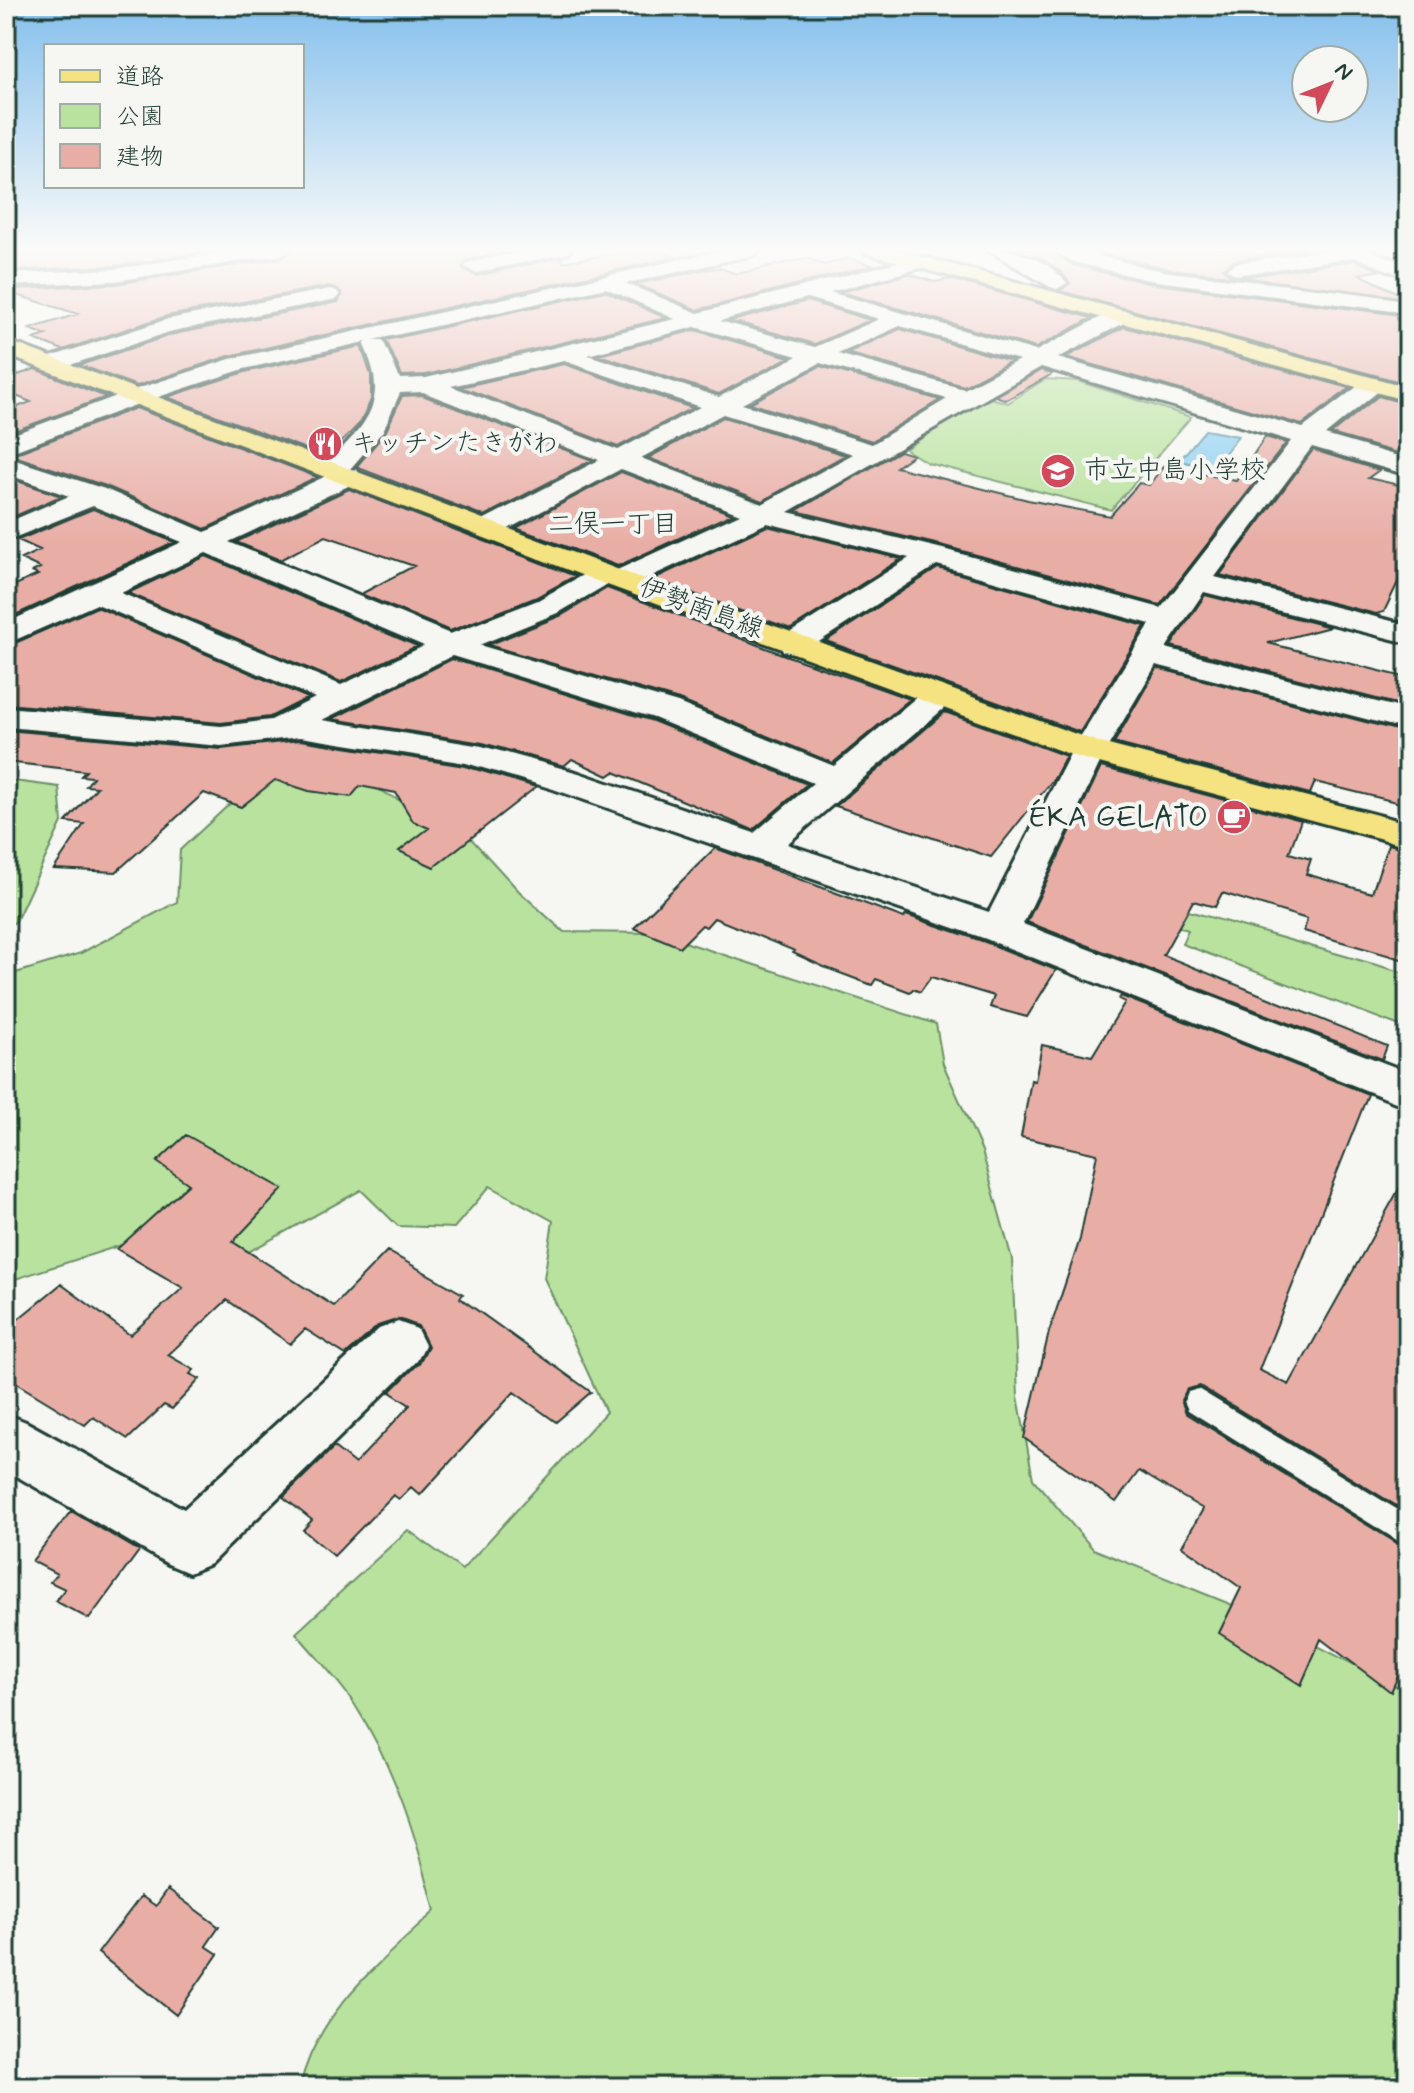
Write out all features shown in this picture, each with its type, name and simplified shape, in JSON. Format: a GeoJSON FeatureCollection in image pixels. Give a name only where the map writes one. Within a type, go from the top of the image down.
{"type":"FeatureCollection","features":[{"type":"Feature","properties":{"kind":"main road","name":"伊勢南島線"},"geometry":{"type":"LineString","coordinates":[[6,347],[612,577],[1089,750],[1408,835]]}},
{"type":"Feature","properties":{"kind":"main road"},"geometry":{"type":"LineString","coordinates":[[1248,347],[1408,394]]}},
{"type":"Feature","properties":{"kind":"main road"},"geometry":{"type":"LineString","coordinates":[[1278,347],[1408,378]]}},
{"type":"Feature","properties":{"kind":"street"},"geometry":{"type":"LineString","coordinates":[[52,364],[104,347]]}},
{"type":"Feature","properties":{"kind":"street"},"geometry":{"type":"LineString","coordinates":[[6,446],[138,396],[238,364],[333,347]]}},
{"type":"Feature","properties":{"kind":"street"},"geometry":{"type":"LineString","coordinates":[[6,635],[205,542],[340,473],[372,428],[389,394],[389,378],[378,347]]}},
{"type":"Feature","properties":{"kind":"street"},"geometry":{"type":"LineString","coordinates":[[389,386],[426,385],[595,347]]}},
{"type":"Feature","properties":{"kind":"street"},"geometry":{"type":"LineString","coordinates":[[788,347],[967,397]]}},
{"type":"Feature","properties":{"kind":"street"},"geometry":{"type":"LineString","coordinates":[[487,529],[835,347]]}},
{"type":"Feature","properties":{"kind":"street"},"geometry":{"type":"LineString","coordinates":[[996,347],[1408,467]]}},
{"type":"Feature","properties":{"kind":"street"},"geometry":{"type":"LineString","coordinates":[[282,727],[450,645],[764,514],[875,453],[967,397],[1062,347]]}},
{"type":"Feature","properties":{"kind":"street"},"geometry":{"type":"LineString","coordinates":[[566,354],[875,453]]}},
{"type":"Feature","properties":{"kind":"street"},"geometry":{"type":"LineString","coordinates":[[426,385],[764,514],[933,555],[1168,619]]}},
{"type":"Feature","properties":{"kind":"street"},"geometry":{"type":"LineString","coordinates":[[1000,930],[1089,750],[1168,619],[1306,438],[1374,385]]}},
{"type":"Feature","properties":{"kind":"street"},"geometry":{"type":"LineString","coordinates":[[6,465],[95,495],[450,645],[680,716],[838,781]]}},
{"type":"Feature","properties":{"kind":"street"},"geometry":{"type":"LineString","coordinates":[[6,533],[95,495]]}},
{"type":"Feature","properties":{"kind":"street"},"geometry":{"type":"LineString","coordinates":[[794,644],[933,555]]}},
{"type":"Feature","properties":{"kind":"street"},"geometry":{"type":"LineString","coordinates":[[1199,582],[1405,624]]}},
{"type":"Feature","properties":{"kind":"street"},"geometry":{"type":"LineString","coordinates":[[96,593],[343,698]]}},
{"type":"Feature","properties":{"kind":"street"},"geometry":{"type":"LineString","coordinates":[[1146,653],[1408,720]]}},
{"type":"Feature","properties":{"kind":"street"},"geometry":{"type":"LineString","coordinates":[[760,847],[937,697]]}},
{"type":"Feature","properties":{"kind":"street"},"geometry":{"type":"LineString","coordinates":[[6,717],[221,736],[300,727],[470,753],[566,781],[1000,930],[1408,1090]]}},
{"type":"Feature","properties":{"kind":"street"},"geometry":{"type":"LineString","coordinates":[[6,1440],[189,1544],[398,1345]]}},
{"type":"Feature","properties":{"kind":"lane"},"geometry":{"type":"LineString","coordinates":[[1198,1401],[1408,1533]]}},
{"type":"Feature","properties":{"kind":"green space"},"geometry":{"type":"Polygon","coordinates":[[[1045,379],[1077,381],[1191,417],[1111,510],[928,463],[905,449],[987,397],[1008,403],[1045,379]]]}},
{"type":"Feature","properties":{"kind":"green space"},"geometry":{"type":"Polygon","coordinates":[[[261,775],[363,782],[467,834],[519,891],[564,932],[657,933],[936,1024],[943,1064],[982,1151],[1012,1259],[1018,1396],[1033,1479],[1093,1549],[1255,1614],[1408,1692],[1408,2087],[300,2087],[320,2035],[336,2012],[373,1969],[435,1911],[421,1857],[382,1753],[348,1695],[296,1633],[408,1530],[462,1570],[606,1412],[544,1278],[553,1221],[490,1186],[454,1228],[398,1226],[361,1190],[232,1261],[134,1241],[6,1282],[6,976],[81,953],[177,902],[180,850],[261,775]]]}},
{"type":"Feature","properties":{"kind":"green space"},"geometry":{"type":"Polygon","coordinates":[[[6,780],[59,787],[62,822],[16,921],[6,928],[6,780]]]}},
{"type":"Feature","properties":{"kind":"green space"},"geometry":{"type":"Polygon","coordinates":[[[1129,894],[1408,974],[1408,1029],[1182,944],[1188,930],[1118,905],[1129,894]]]}},
{"type":"Feature","properties":{"kind":"water"},"geometry":{"type":"Polygon","coordinates":[[[1205,430],[1238,436],[1213,468],[1179,461],[1205,430]]]}},
{"type":"Feature","properties":{"kind":"building"},"geometry":{"type":"Polygon","coordinates":[[[136,347],[271,347],[229,356],[137,386],[80,365],[136,347]]]}},
{"type":"Feature","properties":{"kind":"building"},"geometry":{"type":"Polygon","coordinates":[[[361,347],[371,375],[371,400],[361,422],[327,457],[167,397],[245,372],[361,347]]]}},
{"type":"Feature","properties":{"kind":"building"},"geometry":{"type":"Polygon","coordinates":[[[389,347],[545,347],[426,375],[402,376],[389,347]]]}},
{"type":"Feature","properties":{"kind":"building"},"geometry":{"type":"Polygon","coordinates":[[[631,347],[753,347],[789,357],[719,394],[599,355],[631,347]]]}},
{"type":"Feature","properties":{"kind":"building"},"geometry":{"type":"Polygon","coordinates":[[[861,347],[961,347],[1011,361],[964,386],[847,353],[861,347]]]}},
{"type":"Feature","properties":{"kind":"building"},"geometry":{"type":"Polygon","coordinates":[[[1086,347],[1197,347],[1350,388],[1302,425],[1066,357],[1086,347]]]}},
{"type":"Feature","properties":{"kind":"building"},"geometry":{"type":"Polygon","coordinates":[[[1268,347],[1408,347],[1408,384],[1268,347]]]}},
{"type":"Feature","properties":{"kind":"building"},"geometry":{"type":"Polygon","coordinates":[[[564,364],[692,408],[618,447],[461,387],[564,364]]]}},
{"type":"Feature","properties":{"kind":"building"},"geometry":{"type":"Polygon","coordinates":[[[820,366],[940,400],[872,441],[750,403],[820,366]]]}},
{"type":"Feature","properties":{"kind":"building"},"geometry":{"type":"Polygon","coordinates":[[[35,369],[106,397],[6,434],[6,411],[31,402],[6,392],[6,379],[35,369]]]}},
{"type":"Feature","properties":{"kind":"building"},"geometry":{"type":"Polygon","coordinates":[[[1041,370],[1052,374],[1006,400],[996,396],[1041,370]]]}},
{"type":"Feature","properties":{"kind":"building"},"geometry":{"type":"Polygon","coordinates":[[[422,395],[592,460],[484,516],[356,467],[385,433],[402,396],[422,395]]]}},
{"type":"Feature","properties":{"kind":"building"},"geometry":{"type":"Polygon","coordinates":[[[1378,396],[1408,404],[1408,448],[1401,454],[1331,434],[1378,396]]]}},
{"type":"Feature","properties":{"kind":"building"},"geometry":{"type":"Polygon","coordinates":[[[136,408],[317,477],[205,529],[106,486],[11,455],[136,408]]]}},
{"type":"Feature","properties":{"kind":"building"},"geometry":{"type":"Polygon","coordinates":[[[723,417],[845,455],[762,501],[648,458],[723,417]]]}},
{"type":"Feature","properties":{"kind":"building"},"geometry":{"type":"Polygon","coordinates":[[[1265,437],[1286,443],[1160,605],[944,546],[796,511],[900,451],[913,455],[896,467],[1028,500],[1110,516],[1139,483],[1149,485],[1164,465],[1236,481],[1265,437]]]}},
{"type":"Feature","properties":{"kind":"building"},"geometry":{"type":"Polygon","coordinates":[[[1313,450],[1379,470],[1368,478],[1408,487],[1408,561],[1384,612],[1376,614],[1220,575],[1313,450]]]}},
{"type":"Feature","properties":{"kind":"building"},"geometry":{"type":"Polygon","coordinates":[[[621,472],[732,514],[618,566],[516,528],[621,472]]]}},
{"type":"Feature","properties":{"kind":"building"},"geometry":{"type":"Polygon","coordinates":[[[6,477],[61,496],[6,520],[6,477]]]}},
{"type":"Feature","properties":{"kind":"building"},"geometry":{"type":"Polygon","coordinates":[[[349,489],[575,576],[537,597],[450,631],[361,594],[414,566],[326,536],[280,560],[236,542],[349,489]]]}},
{"type":"Feature","properties":{"kind":"building"},"geometry":{"type":"Polygon","coordinates":[[[93,509],[174,542],[11,617],[6,614],[6,589],[38,575],[32,572],[40,568],[21,559],[40,550],[18,540],[93,509]]]}},
{"type":"Feature","properties":{"kind":"building"},"geometry":{"type":"Polygon","coordinates":[[[767,526],[901,559],[791,629],[653,579],[767,526]]]}},
{"type":"Feature","properties":{"kind":"building"},"geometry":{"type":"Polygon","coordinates":[[[206,556],[417,646],[341,682],[128,593],[206,556]]]}},
{"type":"Feature","properties":{"kind":"building"},"geometry":{"type":"Polygon","coordinates":[[[938,568],[1145,626],[1080,732],[826,641],[938,568]]]}},
{"type":"Feature","properties":{"kind":"building"},"geometry":{"type":"Polygon","coordinates":[[[607,588],[910,699],[833,763],[679,700],[488,645],[562,615],[607,588]]]}},
{"type":"Feature","properties":{"kind":"building"},"geometry":{"type":"Polygon","coordinates":[[[1205,595],[1330,627],[1268,643],[1408,678],[1408,707],[1171,646],[1205,595]]]}},
{"type":"Feature","properties":{"kind":"building"},"geometry":{"type":"Polygon","coordinates":[[[97,607],[308,698],[270,717],[221,723],[6,704],[6,647],[97,607]]]}},
{"type":"Feature","properties":{"kind":"building"},"geometry":{"type":"Polygon","coordinates":[[[452,659],[653,721],[807,784],[753,830],[614,772],[608,776],[572,759],[564,766],[483,743],[332,719],[452,659]]]}},
{"type":"Feature","properties":{"kind":"building"},"geometry":{"type":"Polygon","coordinates":[[[1157,668],[1408,733],[1408,805],[1315,782],[1310,794],[1114,743],[1157,668]]]}},
{"type":"Feature","properties":{"kind":"building"},"geometry":{"type":"Polygon","coordinates":[[[945,712],[1066,756],[1055,777],[991,857],[836,806],[945,712]]]}},
{"type":"Feature","properties":{"kind":"building"},"geometry":{"type":"Polygon","coordinates":[[[6,730],[221,749],[300,740],[465,766],[536,787],[434,867],[399,851],[429,828],[413,821],[396,793],[360,786],[351,797],[309,791],[275,780],[241,807],[204,793],[116,872],[54,869],[84,824],[66,822],[97,787],[86,786],[93,777],[81,776],[86,771],[6,762],[6,730]]]}},
{"type":"Feature","properties":{"kind":"building"},"geometry":{"type":"Polygon","coordinates":[[[1101,767],[1301,820],[1289,853],[1311,859],[1306,874],[1372,893],[1388,844],[1408,849],[1408,961],[1304,931],[1307,919],[1222,893],[1215,907],[1193,901],[1163,955],[1387,1046],[1382,1059],[1027,922],[1101,767]]]}},
{"type":"Feature","properties":{"kind":"building"},"geometry":{"type":"Polygon","coordinates":[[[715,848],[904,918],[906,915],[985,942],[1056,970],[1027,1017],[990,1007],[994,996],[931,977],[920,992],[913,989],[910,992],[876,979],[872,985],[714,918],[706,927],[702,925],[680,947],[634,928],[715,848]]]}},
{"type":"Feature","properties":{"kind":"building"},"geometry":{"type":"Polygon","coordinates":[[[1121,996],[1368,1094],[1259,1370],[1289,1385],[1408,1173],[1408,1488],[1400,1508],[1200,1386],[1187,1389],[1181,1400],[1186,1413],[1408,1550],[1408,1654],[1391,1692],[1321,1639],[1301,1685],[1219,1633],[1241,1588],[1182,1546],[1203,1509],[1139,1471],[1116,1502],[1024,1438],[1049,1332],[1080,1239],[1097,1154],[1021,1137],[1031,1080],[1035,1081],[1042,1045],[1092,1056],[1125,1002],[1119,999],[1121,996]]]}},
{"type":"Feature","properties":{"kind":"building"},"geometry":{"type":"Polygon","coordinates":[[[186,1135],[283,1189],[233,1242],[334,1306],[387,1251],[463,1294],[460,1298],[591,1392],[556,1422],[514,1392],[420,1495],[411,1487],[399,1499],[393,1495],[334,1556],[303,1530],[312,1520],[283,1497],[334,1447],[355,1464],[410,1405],[390,1392],[419,1363],[428,1346],[418,1326],[399,1319],[378,1326],[346,1355],[305,1329],[290,1344],[227,1300],[168,1355],[194,1370],[190,1374],[200,1379],[172,1409],[164,1405],[128,1439],[93,1417],[85,1425],[6,1377],[6,1329],[61,1284],[130,1335],[183,1288],[117,1249],[189,1184],[157,1162],[186,1135]]]}},
{"type":"Feature","properties":{"kind":"building"},"geometry":{"type":"Polygon","coordinates":[[[71,1511],[139,1551],[89,1619],[55,1601],[65,1589],[50,1582],[57,1574],[32,1561],[71,1511]]]}},
{"type":"Feature","properties":{"kind":"building"},"geometry":{"type":"Polygon","coordinates":[[[168,1889],[219,1927],[206,1946],[218,1954],[176,2015],[98,1953],[141,1896],[156,1906],[168,1889]]]}},
{"type":"Feature","properties":{"kind":"place","name":"キッチンたきがわ"},"geometry":{"type":"Point","coordinates":[325,444]}},
{"type":"Feature","properties":{"kind":"place","name":"市立中島小学校"},"geometry":{"type":"Point","coordinates":[1058,471]}},
{"type":"Feature","properties":{"kind":"place","name":"ÉKA GELATO"},"geometry":{"type":"Point","coordinates":[1234,817]}},
{"type":"Feature","properties":{"kind":"district","name":"二俣一丁目"},"geometry":{"type":"Point","coordinates":[613,525]}}]}
